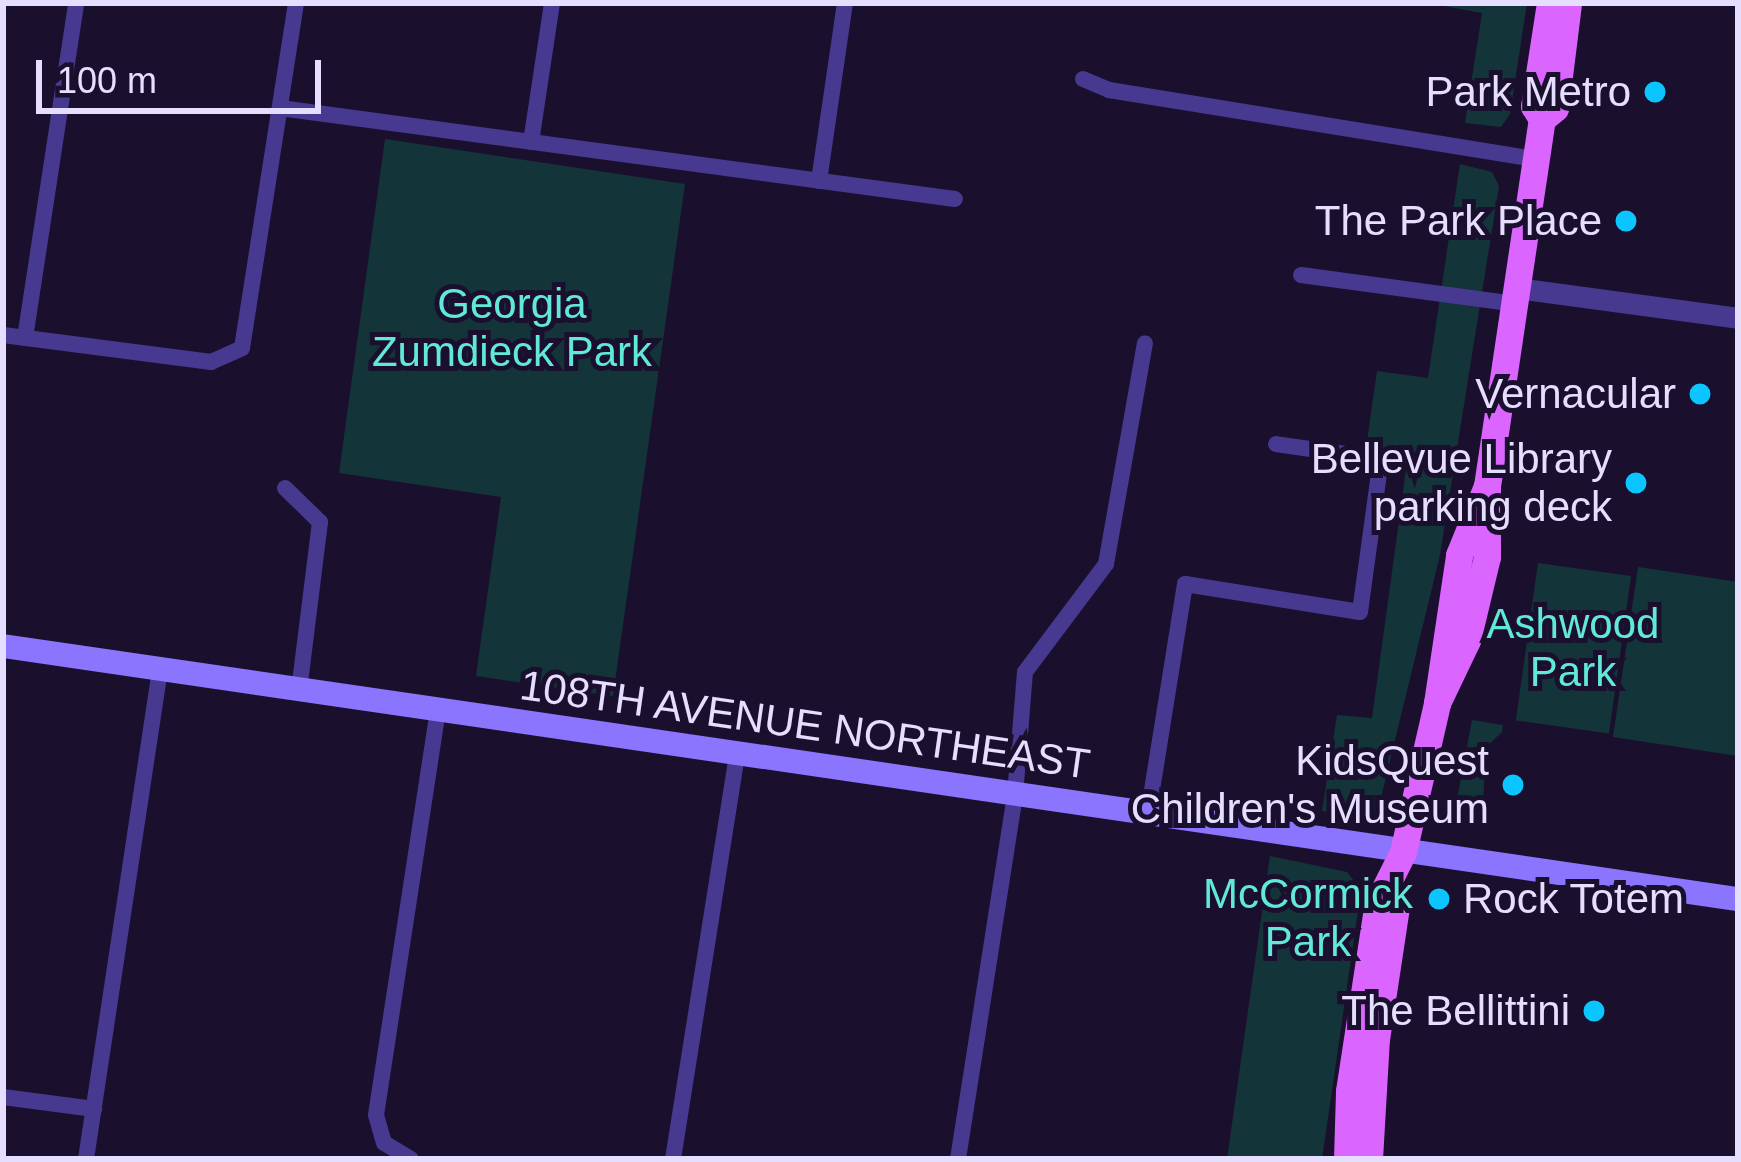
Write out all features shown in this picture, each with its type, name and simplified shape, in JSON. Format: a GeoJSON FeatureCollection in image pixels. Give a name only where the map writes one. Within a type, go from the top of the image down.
{"type":"FeatureCollection","features":[{"type":"Feature","properties":{"kind":"main road"},"geometry":{"type":"LineString","coordinates":[[1347,1159],[1358,1016],[1378,902],[1389,892],[1403,852],[1437,703],[1467,640],[1486,557],[1486,486],[1542,119],[1534,106],[1550,3]]}},
{"type":"Feature","properties":{"kind":"main road"},"geometry":{"type":"LineString","coordinates":[[1542,119],[1555,108],[1568,3]]}},
{"type":"Feature","properties":{"kind":"main road","name":"108TH AVENUE NORTHEAST"},"geometry":{"type":"LineString","coordinates":[[3,646],[1738,898]]}},
{"type":"Feature","properties":{"kind":"main road"},"geometry":{"type":"LineString","coordinates":[[1369,1159],[1376,1039],[1396,907],[1389,892]]}},
{"type":"Feature","properties":{"kind":"street"},"geometry":{"type":"LineString","coordinates":[[25,338],[76,3]]}},
{"type":"Feature","properties":{"kind":"street"},"geometry":{"type":"LineString","coordinates":[[3,335],[211,362],[242,348],[296,3]]}},
{"type":"Feature","properties":{"kind":"street"},"geometry":{"type":"LineString","coordinates":[[531,142],[552,3]]}},
{"type":"Feature","properties":{"kind":"street"},"geometry":{"type":"LineString","coordinates":[[819,181],[845,3]]}},
{"type":"Feature","properties":{"kind":"street"},"geometry":{"type":"LineString","coordinates":[[1083,79],[1109,90],[1536,160]]}},
{"type":"Feature","properties":{"kind":"street"},"geometry":{"type":"LineString","coordinates":[[280,109],[955,199]]}},
{"type":"Feature","properties":{"kind":"street"},"geometry":{"type":"LineString","coordinates":[[1300,275],[1738,318]]}},
{"type":"Feature","properties":{"kind":"street"},"geometry":{"type":"LineString","coordinates":[[958,1159],[1015,796],[1025,672],[1048,632],[1095,584],[1113,543],[1144,343]]}},
{"type":"Feature","properties":{"kind":"street"},"geometry":{"type":"LineString","coordinates":[[1148,815],[1185,584],[1360,612],[1382,459],[1276,444]]}},
{"type":"Feature","properties":{"kind":"street"},"geometry":{"type":"LineString","coordinates":[[285,488],[320,522],[299,690]]}},
{"type":"Feature","properties":{"kind":"street"},"geometry":{"type":"LineString","coordinates":[[86,1159],[160,668]]}},
{"type":"Feature","properties":{"kind":"street"},"geometry":{"type":"LineString","coordinates":[[411,1159],[384,1143],[376,1115],[438,711]]}},
{"type":"Feature","properties":{"kind":"street"},"geometry":{"type":"LineString","coordinates":[[674,1159],[737,754]]}},
{"type":"Feature","properties":{"kind":"street"},"geometry":{"type":"LineString","coordinates":[[3,1096],[94,1109]]}},
{"type":"Feature","properties":{"kind":"green space"},"geometry":{"type":"Polygon","coordinates":[[[1428,3],[1527,3],[1510,114],[1501,127],[1465,123],[1482,13],[1428,3]]]}},
{"type":"Feature","properties":{"kind":"green space","name":"Georgia Zumdieck Park"},"geometry":{"type":"Polygon","coordinates":[[[385,139],[685,184],[613,696],[476,676],[501,497],[339,473],[385,139]]]}},
{"type":"Feature","properties":{"kind":"green space","name":"McCormick Park"},"geometry":{"type":"Polygon","coordinates":[[[1460,164],[1492,172],[1499,186],[1440,555],[1378,810],[1370,817],[1322,811],[1337,715],[1372,718],[1408,455],[1366,448],[1377,371],[1428,378],[1460,164]]]}},
{"type":"Feature","properties":{"kind":"green space","name":"Ashwood Park"},"geometry":{"type":"Polygon","coordinates":[[[1538,563],[1631,576],[1609,734],[1516,720],[1538,563]]]}},
{"type":"Feature","properties":{"kind":"green space","name":"Ashwood Park"},"geometry":{"type":"Polygon","coordinates":[[[1638,567],[1738,582],[1738,756],[1613,737],[1638,567]]]}},
{"type":"Feature","properties":{"kind":"green space"},"geometry":{"type":"Polygon","coordinates":[[[1472,720],[1503,725],[1502,732],[1486,747],[1482,822],[1453,821],[1472,720]]]}},
{"type":"Feature","properties":{"kind":"green space","name":"McCormick Park"},"geometry":{"type":"Polygon","coordinates":[[[1270,856],[1347,872],[1361,890],[1322,1159],[1227,1159],[1270,856]]]}},
{"type":"Feature","properties":{"kind":"place","name":"Park Metro"},"geometry":{"type":"Point","coordinates":[1655,92]}},
{"type":"Feature","properties":{"kind":"place","name":"The Park Place"},"geometry":{"type":"Point","coordinates":[1626,221]}},
{"type":"Feature","properties":{"kind":"place","name":"Vernacular"},"geometry":{"type":"Point","coordinates":[1700,394]}},
{"type":"Feature","properties":{"kind":"place","name":"Bellevue Library parking deck"},"geometry":{"type":"Point","coordinates":[1636,483]}},
{"type":"Feature","properties":{"kind":"place","name":"KidsQuest Children's Museum"},"geometry":{"type":"Point","coordinates":[1513,785]}},
{"type":"Feature","properties":{"kind":"place","name":"Rock Totem"},"geometry":{"type":"Point","coordinates":[1439,899]}},
{"type":"Feature","properties":{"kind":"place","name":"The Bellittini"},"geometry":{"type":"Point","coordinates":[1594,1011]}}]}
